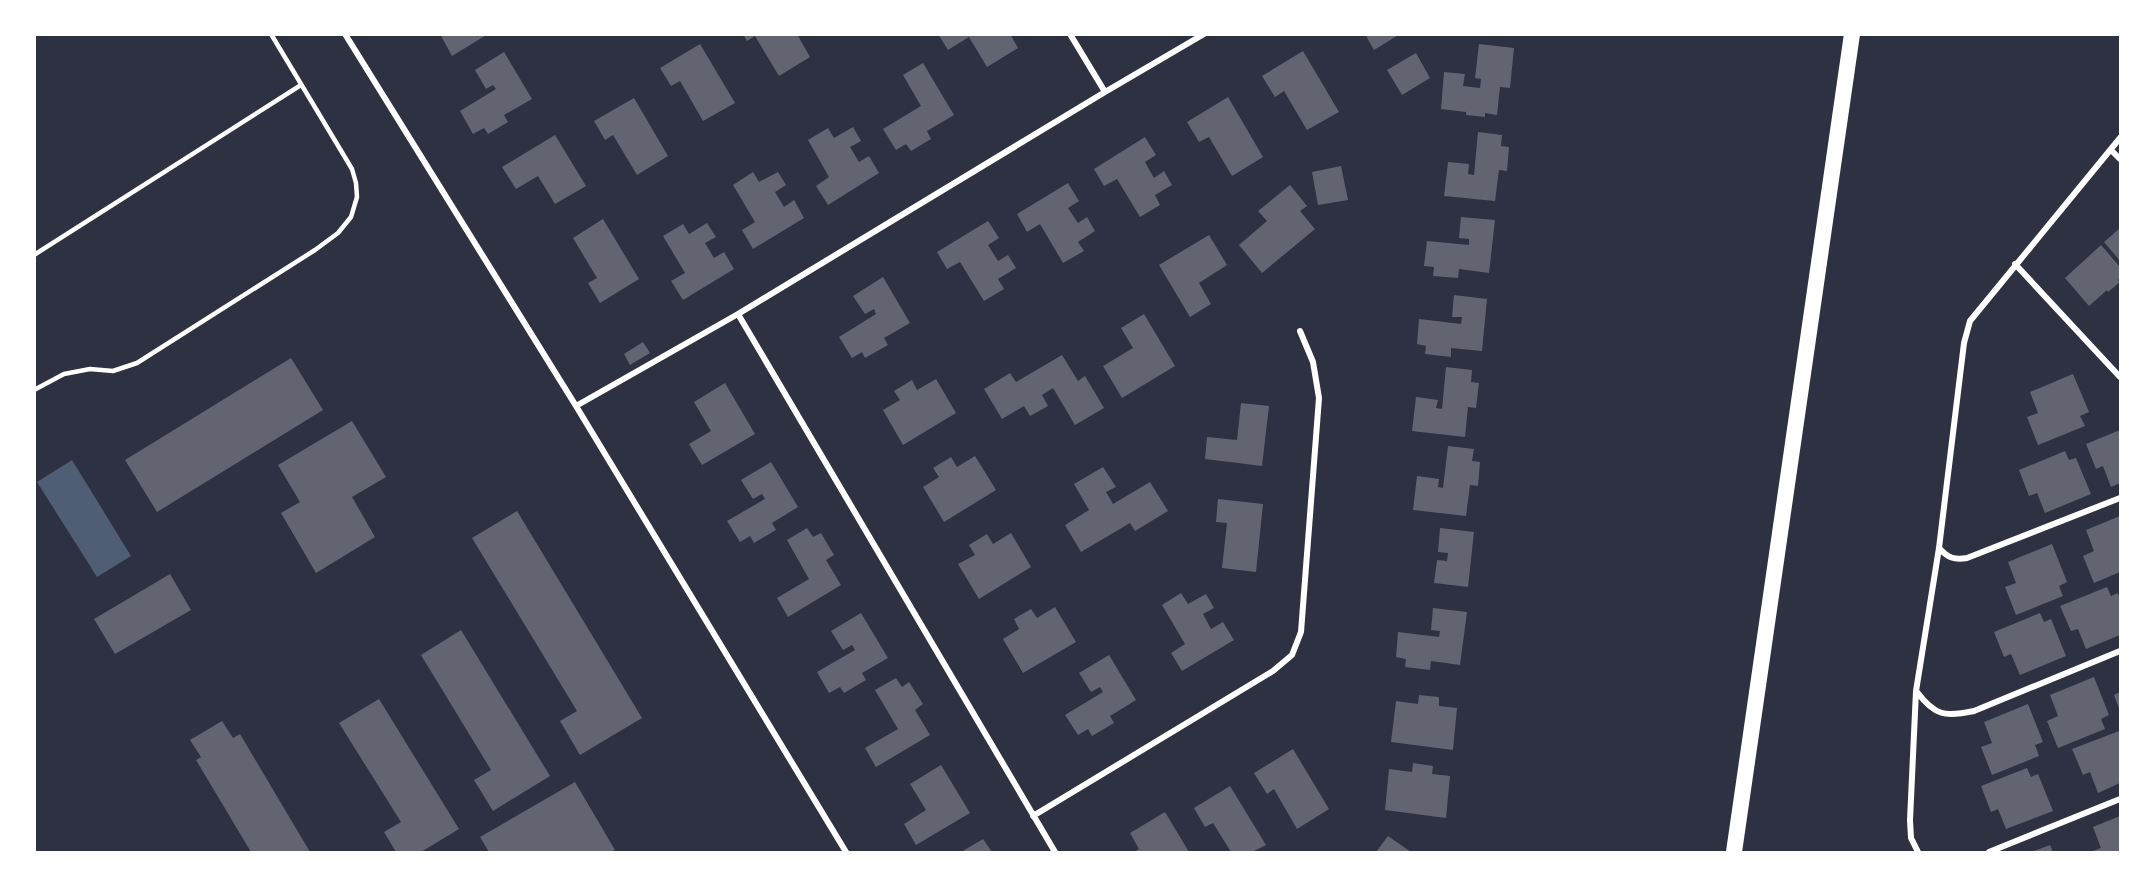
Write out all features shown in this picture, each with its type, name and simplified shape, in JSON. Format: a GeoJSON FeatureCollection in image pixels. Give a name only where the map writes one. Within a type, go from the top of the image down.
{"type":"FeatureCollection","features":[{"type":"Feature","properties":{"kind":"highway"},"geometry":{"type":"LineString","coordinates":[[1734,852],[1852,34]]}},
{"type":"Feature","properties":{"kind":"street"},"geometry":{"type":"LineString","coordinates":[[345,34],[576,406],[846,852]]}},
{"type":"Feature","properties":{"kind":"street"},"geometry":{"type":"LineString","coordinates":[[1070,34],[1106,92]]}},
{"type":"Feature","properties":{"kind":"street"},"geometry":{"type":"LineString","coordinates":[[576,406],[738,314],[1204,34]]}},
{"type":"Feature","properties":{"kind":"street"},"geometry":{"type":"LineString","coordinates":[[1918,852],[1911,838],[1910,820],[1916,691],[1939,548],[1957,390],[1964,343],[1970,321],[2121,138]]}},
{"type":"Feature","properties":{"kind":"street"},"geometry":{"type":"LineString","coordinates":[[2111,150],[2121,159]]}},
{"type":"Feature","properties":{"kind":"street"},"geometry":{"type":"LineString","coordinates":[[2015,264],[2121,377]]}},
{"type":"Feature","properties":{"kind":"street"},"geometry":{"type":"LineString","coordinates":[[738,314],[1055,852]]}},
{"type":"Feature","properties":{"kind":"street"},"geometry":{"type":"LineString","coordinates":[[1033,816],[1273,671],[1292,655],[1301,632],[1319,398],[1313,362],[1300,332]]}},
{"type":"Feature","properties":{"kind":"street"},"geometry":{"type":"LineString","coordinates":[[1939,548],[1946,557],[1956,560],[1967,558],[2121,498]]}},
{"type":"Feature","properties":{"kind":"street"},"geometry":{"type":"LineString","coordinates":[[1916,691],[1935,711],[1947,715],[1959,714],[1974,711],[2121,651]]}},
{"type":"Feature","properties":{"kind":"street"},"geometry":{"type":"LineString","coordinates":[[1989,852],[2121,799]]}},
{"type":"Feature","properties":{"kind":"lane"},"geometry":{"type":"LineString","coordinates":[[34,390],[64,374],[90,369],[113,371],[137,363],[315,250],[338,233],[351,217],[356,207],[357,197],[352,169],[271,34]]}},
{"type":"Feature","properties":{"kind":"lane"},"geometry":{"type":"LineString","coordinates":[[34,255],[301,85]]}},
{"type":"Feature","properties":{"kind":"water"},"geometry":{"type":"Polygon","coordinates":[[[72,460],[131,556],[97,577],[37,482],[72,460]]]}},
{"type":"Feature","properties":{"kind":"building"},"geometry":{"type":"Polygon","coordinates":[[[440,34],[488,34],[452,56],[440,34]]]}},
{"type":"Feature","properties":{"kind":"building"},"geometry":{"type":"Polygon","coordinates":[[[743,34],[797,34],[810,57],[779,76],[755,36],[747,41],[743,34]]]}},
{"type":"Feature","properties":{"kind":"building"},"geometry":{"type":"Polygon","coordinates":[[[938,34],[1010,34],[1018,48],[987,67],[969,37],[948,50],[938,34]]]}},
{"type":"Feature","properties":{"kind":"building"},"geometry":{"type":"Polygon","coordinates":[[[1365,34],[1400,34],[1374,50],[1365,34]]]}},
{"type":"Feature","properties":{"kind":"building"},"geometry":{"type":"Polygon","coordinates":[[[700,44],[735,103],[703,121],[680,81],[671,86],[660,68],[700,44]]]}},
{"type":"Feature","properties":{"kind":"building"},"geometry":{"type":"Polygon","coordinates":[[[1479,44],[1514,48],[1510,88],[1500,87],[1497,115],[1485,113],[1485,117],[1466,115],[1466,112],[1441,109],[1444,72],[1465,74],[1463,86],[1480,88],[1481,79],[1475,78],[1479,44]]]}},
{"type":"Feature","properties":{"kind":"building"},"geometry":{"type":"Polygon","coordinates":[[[1303,51],[1339,112],[1307,130],[1284,91],[1275,97],[1262,76],[1303,51]]]}},
{"type":"Feature","properties":{"kind":"building"},"geometry":{"type":"Polygon","coordinates":[[[504,52],[532,99],[504,115],[508,122],[488,134],[484,128],[473,134],[460,111],[496,89],[493,85],[486,89],[475,70],[504,52]]]}},
{"type":"Feature","properties":{"kind":"building"},"geometry":{"type":"Polygon","coordinates":[[[1416,53],[1430,78],[1402,95],[1387,70],[1416,53]]]}},
{"type":"Feature","properties":{"kind":"building"},"geometry":{"type":"Polygon","coordinates":[[[923,63],[954,115],[927,131],[931,139],[911,151],[906,144],[896,150],[883,129],[921,106],[903,75],[923,63]]]}},
{"type":"Feature","properties":{"kind":"building"},"geometry":{"type":"Polygon","coordinates":[[[1228,97],[1263,157],[1232,176],[1209,137],[1199,142],[1187,122],[1228,97]]]}},
{"type":"Feature","properties":{"kind":"building"},"geometry":{"type":"Polygon","coordinates":[[[634,98],[668,156],[637,175],[613,135],[605,140],[594,121],[634,98]]]}},
{"type":"Feature","properties":{"kind":"building"},"geometry":{"type":"Polygon","coordinates":[[[853,127],[861,141],[850,147],[859,162],[869,156],[879,173],[828,205],[816,186],[829,177],[808,140],[828,128],[834,138],[853,127]]]}},
{"type":"Feature","properties":{"kind":"building"},"geometry":{"type":"Polygon","coordinates":[[[1478,132],[1502,135],[1501,146],[1509,147],[1507,171],[1499,170],[1495,201],[1444,196],[1448,162],[1469,164],[1468,174],[1474,175],[1478,132]]]}},
{"type":"Feature","properties":{"kind":"building"},"geometry":{"type":"Polygon","coordinates":[[[555,135],[586,186],[555,204],[538,176],[516,189],[502,167],[555,135]]]}},
{"type":"Feature","properties":{"kind":"building"},"geometry":{"type":"Polygon","coordinates":[[[1145,137],[1156,155],[1145,162],[1154,178],[1164,171],[1172,185],[1155,195],[1160,205],[1140,217],[1117,179],[1104,186],[1094,169],[1145,137]]]}},
{"type":"Feature","properties":{"kind":"building"},"geometry":{"type":"Polygon","coordinates":[[[1341,166],[1348,200],[1318,205],[1312,172],[1341,166]]]}},
{"type":"Feature","properties":{"kind":"building"},"geometry":{"type":"Polygon","coordinates":[[[753,172],[759,182],[778,172],[786,185],[775,192],[784,207],[794,200],[804,218],[753,249],[742,230],[755,222],[733,185],[753,172]]]}},
{"type":"Feature","properties":{"kind":"building"},"geometry":{"type":"Polygon","coordinates":[[[1068,183],[1079,201],[1068,208],[1078,223],[1087,217],[1095,231],[1078,242],[1084,251],[1063,263],[1040,224],[1027,232],[1017,214],[1068,183]]]}},
{"type":"Feature","properties":{"kind":"building"},"geometry":{"type":"Polygon","coordinates":[[[1290,185],[1307,206],[1300,211],[1315,229],[1262,273],[1239,245],[1267,221],[1258,211],[1290,185]]]}},
{"type":"Feature","properties":{"kind":"building"},"geometry":{"type":"Polygon","coordinates":[[[1461,217],[1495,220],[1489,273],[1459,269],[1458,278],[1433,276],[1434,267],[1424,266],[1427,241],[1469,245],[1469,239],[1459,238],[1461,217]]]}},
{"type":"Feature","properties":{"kind":"building"},"geometry":{"type":"Polygon","coordinates":[[[603,219],[639,279],[600,303],[588,283],[597,278],[573,238],[603,219]]]}},
{"type":"Feature","properties":{"kind":"building"},"geometry":{"type":"Polygon","coordinates":[[[988,221],[999,238],[988,245],[998,261],[1008,255],[1016,268],[998,279],[1004,289],[984,301],[960,262],[947,269],[937,252],[988,221]]]}},
{"type":"Feature","properties":{"kind":"building"},"geometry":{"type":"Polygon","coordinates":[[[707,223],[716,237],[705,243],[714,258],[724,252],[734,269],[683,300],[671,281],[685,273],[663,236],[683,224],[689,234],[707,223]]]}},
{"type":"Feature","properties":{"kind":"building"},"geometry":{"type":"Polygon","coordinates":[[[2120,228],[2120,261],[2104,242],[2120,228]]]}},
{"type":"Feature","properties":{"kind":"building"},"geometry":{"type":"Polygon","coordinates":[[[1209,235],[1227,265],[1199,283],[1211,304],[1190,317],[1159,265],[1209,235]]]}},
{"type":"Feature","properties":{"kind":"building"},"geometry":{"type":"Polygon","coordinates":[[[2101,245],[2120,267],[2118,280],[2120,282],[2089,306],[2065,278],[2101,245]]]}},
{"type":"Feature","properties":{"kind":"building"},"geometry":{"type":"Polygon","coordinates":[[[883,277],[910,323],[884,338],[888,345],[865,358],[862,352],[852,358],[839,337],[876,314],[874,309],[865,314],[853,296],[883,277]]]}},
{"type":"Feature","properties":{"kind":"building"},"geometry":{"type":"Polygon","coordinates":[[[1454,295],[1487,299],[1482,351],[1451,348],[1451,357],[1425,354],[1426,346],[1417,344],[1419,319],[1461,324],[1462,317],[1452,317],[1454,295]]]}},
{"type":"Feature","properties":{"kind":"building"},"geometry":{"type":"Polygon","coordinates":[[[1144,314],[1175,366],[1122,398],[1103,366],[1133,348],[1121,328],[1144,314]]]}},
{"type":"Feature","properties":{"kind":"building"},"geometry":{"type":"Polygon","coordinates":[[[643,342],[650,353],[630,365],[624,354],[643,342]]]}},
{"type":"Feature","properties":{"kind":"building"},"geometry":{"type":"Polygon","coordinates":[[[1062,355],[1078,381],[1085,376],[1104,408],[1075,425],[1053,388],[1042,395],[1048,406],[1030,416],[1024,406],[1002,419],[984,389],[1010,373],[1016,382],[1062,355]]]}},
{"type":"Feature","properties":{"kind":"building"},"geometry":{"type":"Polygon","coordinates":[[[291,358],[323,410],[157,512],[125,460],[291,358]]]}},
{"type":"Feature","properties":{"kind":"building"},"geometry":{"type":"Polygon","coordinates":[[[1446,367],[1472,370],[1471,382],[1479,383],[1476,408],[1468,407],[1465,437],[1412,431],[1416,397],[1438,400],[1436,408],[1442,409],[1446,367]]]}},
{"type":"Feature","properties":{"kind":"building"},"geometry":{"type":"Polygon","coordinates":[[[2073,374],[2089,412],[2080,416],[2085,426],[2038,445],[2027,417],[2038,413],[2030,392],[2073,374]]]}},
{"type":"Feature","properties":{"kind":"building"},"geometry":{"type":"Polygon","coordinates":[[[936,379],[956,413],[903,445],[883,410],[900,400],[894,391],[912,380],[917,390],[936,379]]]}},
{"type":"Feature","properties":{"kind":"building"},"geometry":{"type":"Polygon","coordinates":[[[725,383],[755,434],[702,465],[689,444],[711,431],[694,402],[725,383]]]}},
{"type":"Feature","properties":{"kind":"building"},"geometry":{"type":"Polygon","coordinates":[[[1241,403],[1269,406],[1262,466],[1205,459],[1207,437],[1237,440],[1241,403]]]}},
{"type":"Feature","properties":{"kind":"building"},"geometry":{"type":"Polygon","coordinates":[[[352,421],[386,477],[352,497],[375,537],[316,573],[281,513],[300,502],[278,465],[352,421]]]}},
{"type":"Feature","properties":{"kind":"building"},"geometry":{"type":"Polygon","coordinates":[[[2120,430],[2120,483],[2111,487],[2103,466],[2096,469],[2086,444],[2120,430]]]}},
{"type":"Feature","properties":{"kind":"building"},"geometry":{"type":"Polygon","coordinates":[[[1448,446],[1474,449],[1472,461],[1480,462],[1478,486],[1470,485],[1466,516],[1413,510],[1417,476],[1439,479],[1438,487],[1443,488],[1448,446]]]}},
{"type":"Feature","properties":{"kind":"building"},"geometry":{"type":"Polygon","coordinates":[[[2065,451],[2069,460],[2076,458],[2091,494],[2045,513],[2037,493],[2029,496],[2019,470],[2065,451]]]}},
{"type":"Feature","properties":{"kind":"building"},"geometry":{"type":"Polygon","coordinates":[[[975,456],[996,490],[944,522],[923,487],[939,477],[933,468],[951,457],[957,467],[975,456]]]}},
{"type":"Feature","properties":{"kind":"building"},"geometry":{"type":"Polygon","coordinates":[[[771,462],[798,507],[772,523],[776,530],[754,543],[750,536],[740,542],[727,521],[765,499],[762,494],[753,499],[741,480],[771,462]]]}},
{"type":"Feature","properties":{"kind":"building"},"geometry":{"type":"Polygon","coordinates":[[[1103,467],[1116,487],[1106,492],[1113,504],[1150,482],[1168,511],[1135,531],[1130,523],[1081,552],[1065,525],[1089,510],[1074,484],[1103,467]]]}},
{"type":"Feature","properties":{"kind":"building"},"geometry":{"type":"Polygon","coordinates":[[[1218,499],[1263,504],[1256,572],[1222,568],[1227,523],[1216,522],[1218,499]]]}},
{"type":"Feature","properties":{"kind":"building"},"geometry":{"type":"Polygon","coordinates":[[[517,511],[642,718],[580,755],[560,721],[577,711],[472,538],[517,511]]]}},
{"type":"Feature","properties":{"kind":"building"},"geometry":{"type":"Polygon","coordinates":[[[2120,516],[2120,572],[2094,583],[2083,556],[2094,551],[2086,530],[2120,516]]]}},
{"type":"Feature","properties":{"kind":"building"},"geometry":{"type":"Polygon","coordinates":[[[807,528],[813,537],[821,533],[834,555],[826,560],[841,585],[788,617],[777,598],[809,579],[787,540],[807,528]]]}},
{"type":"Feature","properties":{"kind":"building"},"geometry":{"type":"Polygon","coordinates":[[[1440,528],[1474,532],[1468,587],[1434,583],[1437,560],[1447,561],[1448,553],[1438,552],[1440,528]]]}},
{"type":"Feature","properties":{"kind":"building"},"geometry":{"type":"Polygon","coordinates":[[[1011,533],[1031,567],[979,599],[958,564],[975,555],[969,545],[987,534],[993,544],[1011,533]]]}},
{"type":"Feature","properties":{"kind":"building"},"geometry":{"type":"Polygon","coordinates":[[[2052,544],[2067,582],[2059,586],[2063,596],[2016,615],[2005,587],[2016,583],[2008,562],[2052,544]]]}},
{"type":"Feature","properties":{"kind":"building"},"geometry":{"type":"Polygon","coordinates":[[[170,574],[191,610],[115,654],[94,619],[170,574]]]}},
{"type":"Feature","properties":{"kind":"building"},"geometry":{"type":"Polygon","coordinates":[[[2107,587],[2111,596],[2118,593],[2120,600],[2120,635],[2086,649],[2078,629],[2071,631],[2060,606],[2107,587]]]}},
{"type":"Feature","properties":{"kind":"building"},"geometry":{"type":"Polygon","coordinates":[[[1181,593],[1188,604],[1206,594],[1214,608],[1203,614],[1211,629],[1223,622],[1234,640],[1182,671],[1171,653],[1185,644],[1162,605],[1181,593]]]}},
{"type":"Feature","properties":{"kind":"building"},"geometry":{"type":"Polygon","coordinates":[[[1055,607],[1076,642],[1023,673],[1003,639],[1019,629],[1014,619],[1031,609],[1037,618],[1055,607]]]}},
{"type":"Feature","properties":{"kind":"building"},"geometry":{"type":"Polygon","coordinates":[[[1433,608],[1467,612],[1460,665],[1431,661],[1430,670],[1405,667],[1406,659],[1396,657],[1398,632],[1439,637],[1440,631],[1431,630],[1433,608]]]}},
{"type":"Feature","properties":{"kind":"building"},"geometry":{"type":"Polygon","coordinates":[[[861,613],[888,658],[862,673],[866,680],[844,693],[840,687],[829,693],[817,672],[855,650],[852,645],[843,650],[831,631],[861,613]]]}},
{"type":"Feature","properties":{"kind":"building"},"geometry":{"type":"Polygon","coordinates":[[[2040,613],[2044,622],[2051,619],[2066,656],[2020,675],[2011,654],[2004,657],[1994,632],[2040,613]]]}},
{"type":"Feature","properties":{"kind":"building"},"geometry":{"type":"Polygon","coordinates":[[[461,630],[550,776],[493,811],[474,780],[491,770],[421,655],[461,630]]]}},
{"type":"Feature","properties":{"kind":"building"},"geometry":{"type":"Polygon","coordinates":[[[1109,655],[1136,700],[1110,716],[1114,723],[1092,736],[1088,729],[1078,735],[1065,715],[1103,692],[1100,687],[1091,692],[1079,673],[1109,655]]]}},
{"type":"Feature","properties":{"kind":"building"},"geometry":{"type":"Polygon","coordinates":[[[2094,677],[2109,715],[2101,719],[2105,729],[2058,748],[2047,721],[2058,716],[2050,695],[2094,677]]]}},
{"type":"Feature","properties":{"kind":"building"},"geometry":{"type":"Polygon","coordinates":[[[896,678],[902,687],[909,682],[923,704],[915,710],[930,735],[876,767],[865,748],[898,729],[875,690],[896,678]]]}},
{"type":"Feature","properties":{"kind":"building"},"geometry":{"type":"Polygon","coordinates":[[[2120,692],[2120,711],[2114,695],[2120,692]]]}},
{"type":"Feature","properties":{"kind":"building"},"geometry":{"type":"Polygon","coordinates":[[[1419,695],[1439,697],[1439,706],[1457,708],[1453,750],[1391,742],[1396,701],[1418,704],[1419,695]]]}},
{"type":"Feature","properties":{"kind":"building"},"geometry":{"type":"Polygon","coordinates":[[[379,699],[459,829],[421,852],[396,852],[384,832],[401,822],[339,723],[379,699]]]}},
{"type":"Feature","properties":{"kind":"building"},"geometry":{"type":"Polygon","coordinates":[[[2028,704],[2043,742],[2035,745],[2039,756],[1992,775],[1981,747],[1992,743],[1984,722],[2028,704]]]}},
{"type":"Feature","properties":{"kind":"building"},"geometry":{"type":"Polygon","coordinates":[[[222,721],[233,738],[240,734],[310,852],[251,852],[196,760],[201,757],[190,740],[222,721]]]}},
{"type":"Feature","properties":{"kind":"building"},"geometry":{"type":"Polygon","coordinates":[[[2119,731],[2120,783],[2098,793],[2090,772],[2083,775],[2072,749],[2119,731]]]}},
{"type":"Feature","properties":{"kind":"building"},"geometry":{"type":"Polygon","coordinates":[[[1293,749],[1329,809],[1297,829],[1274,789],[1267,794],[1254,773],[1293,749]]]}},
{"type":"Feature","properties":{"kind":"building"},"geometry":{"type":"Polygon","coordinates":[[[1413,763],[1433,766],[1432,774],[1450,776],[1446,818],[1385,810],[1389,769],[1412,772],[1413,763]]]}},
{"type":"Feature","properties":{"kind":"building"},"geometry":{"type":"Polygon","coordinates":[[[941,765],[970,813],[916,845],[904,824],[926,810],[910,784],[941,765]]]}},
{"type":"Feature","properties":{"kind":"building"},"geometry":{"type":"Polygon","coordinates":[[[2027,768],[2031,777],[2038,774],[2053,811],[2006,829],[1998,809],[1991,812],[1981,786],[2027,768]]]}},
{"type":"Feature","properties":{"kind":"building"},"geometry":{"type":"Polygon","coordinates":[[[575,782],[615,850],[610,852],[489,852],[480,837],[575,782]]]}},
{"type":"Feature","properties":{"kind":"building"},"geometry":{"type":"Polygon","coordinates":[[[1230,786],[1266,845],[1252,852],[1231,852],[1213,823],[1205,827],[1194,808],[1230,786]]]}},
{"type":"Feature","properties":{"kind":"building"},"geometry":{"type":"Polygon","coordinates":[[[1165,812],[1189,852],[1134,852],[1139,849],[1130,833],[1165,812]]]}},
{"type":"Feature","properties":{"kind":"building"},"geometry":{"type":"Polygon","coordinates":[[[2120,816],[2120,852],[2090,852],[2101,848],[2093,827],[2120,816]]]}},
{"type":"Feature","properties":{"kind":"building"},"geometry":{"type":"Polygon","coordinates":[[[1388,836],[1411,852],[1376,852],[1388,836]]]}},
{"type":"Feature","properties":{"kind":"building"},"geometry":{"type":"Polygon","coordinates":[[[983,839],[992,852],[961,852],[983,839]]]}},
{"type":"Feature","properties":{"kind":"building"},"geometry":{"type":"Polygon","coordinates":[[[2050,845],[2053,852],[2031,852],[2050,845]]]}}]}
